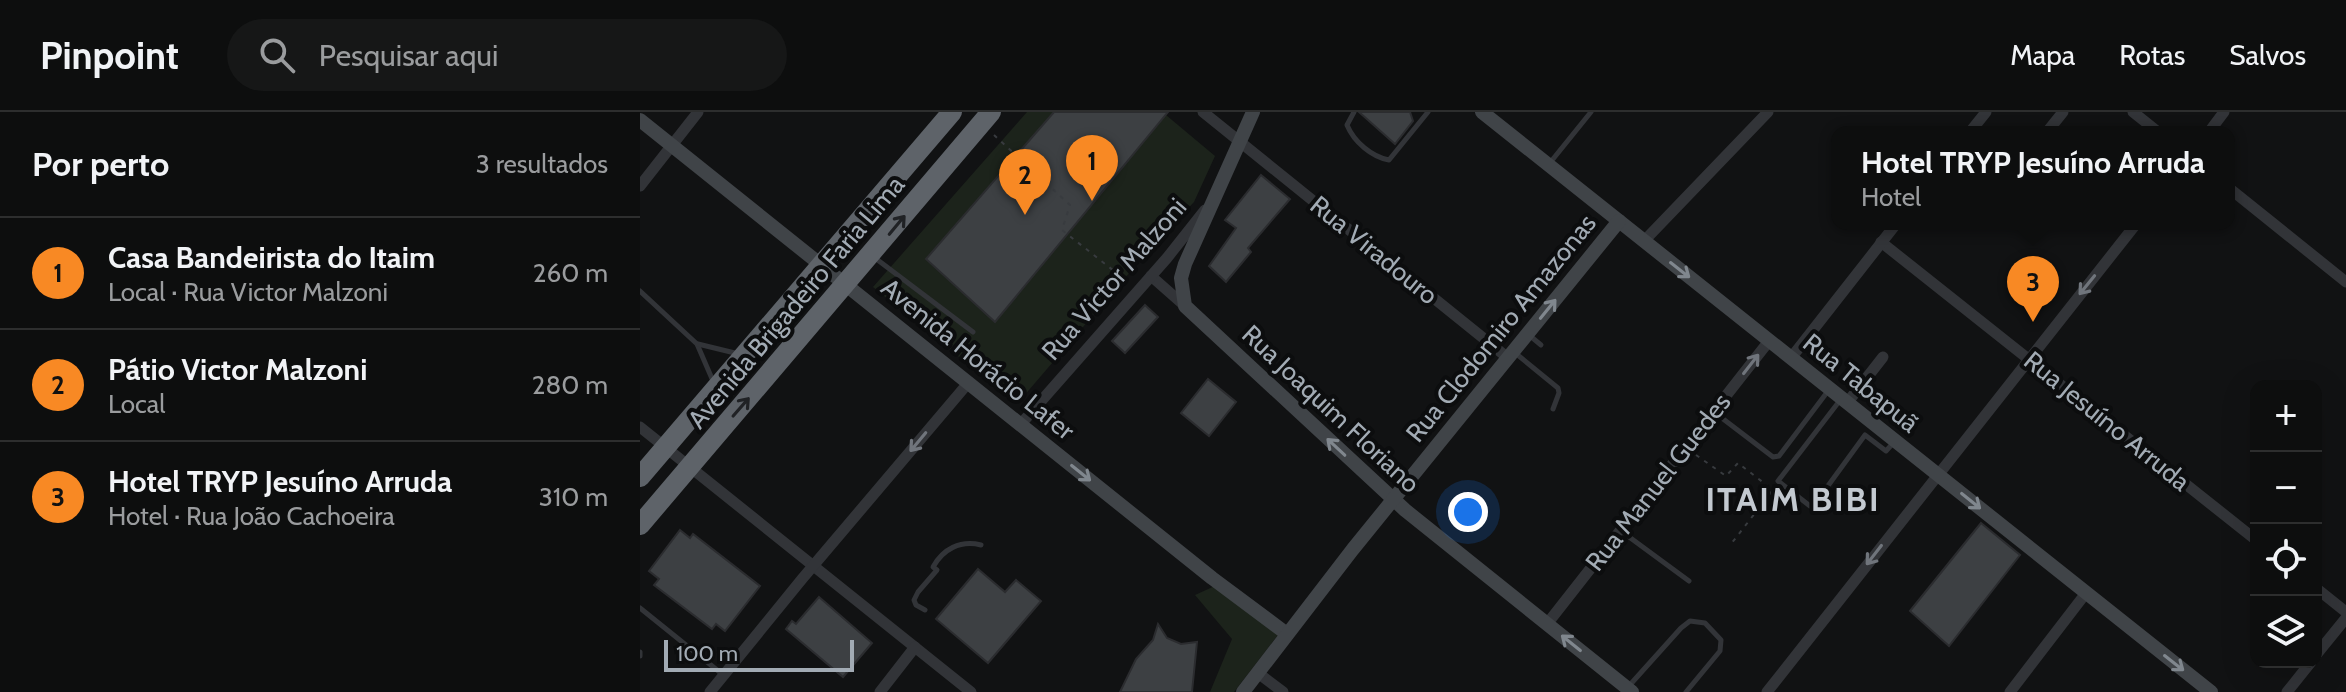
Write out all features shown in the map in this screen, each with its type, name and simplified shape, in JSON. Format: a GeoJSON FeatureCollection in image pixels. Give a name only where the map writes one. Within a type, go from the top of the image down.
{"type":"FeatureCollection","features":[{"type":"Feature","properties":{"kind":"highway","name":"Avenida Brigadeiro Faria Lima"},"geometry":{"type":"LineString","coordinates":[[640,477],[952,112]]}},
{"type":"Feature","properties":{"kind":"highway","name":"Avenida Brigadeiro Faria Lima"},"geometry":{"type":"LineString","coordinates":[[640,525],[986,118]]}},
{"type":"Feature","properties":{"kind":"street"},"geometry":{"type":"LineString","coordinates":[[640,186],[698,112]]}},
{"type":"Feature","properties":{"kind":"street","name":"Rua Viradouro"},"geometry":{"type":"LineString","coordinates":[[1203,112],[1511,355]]}},
{"type":"Feature","properties":{"kind":"street","name":"Rua Victor Malzoni"},"geometry":{"type":"LineString","coordinates":[[1185,306],[1181,278],[1253,112]]}},
{"type":"Feature","properties":{"kind":"street"},"geometry":{"type":"LineString","coordinates":[[1644,241],[1768,112]]}},
{"type":"Feature","properties":{"kind":"street"},"geometry":{"type":"LineString","coordinates":[[2133,112],[2150,126]]}},
{"type":"Feature","properties":{"kind":"street","name":"Rua Tabapuã"},"geometry":{"type":"LineString","coordinates":[[1484,113],[2211,692]]}},
{"type":"Feature","properties":{"kind":"street","name":"Avenida Horácio Lafer"},"geometry":{"type":"LineString","coordinates":[[640,120],[1212,578],[1287,634]]}},
{"type":"Feature","properties":{"kind":"street"},"geometry":{"type":"LineString","coordinates":[[2235,193],[2344,277]]}},
{"type":"Feature","properties":{"kind":"street","name":"Rua Victor Malzoni"},"geometry":{"type":"LineString","coordinates":[[1020,425],[1139,290],[1213,200]]}},
{"type":"Feature","properties":{"kind":"street","name":"Rua Clodomiro Amazonas"},"geometry":{"type":"LineString","coordinates":[[1243,692],[1393,500],[1619,221]]}},
{"type":"Feature","properties":{"kind":"street"},"geometry":{"type":"LineString","coordinates":[[1791,358],[1891,230]]}},
{"type":"Feature","properties":{"kind":"street"},"geometry":{"type":"LineString","coordinates":[[1767,692],[2131,230]]}},
{"type":"Feature","properties":{"kind":"street","name":"Rua Jesuíno Arruda"},"geometry":{"type":"LineString","coordinates":[[1881,242],[2250,535]]}},
{"type":"Feature","properties":{"kind":"street","name":"Rua Joaquim Floriano"},"geometry":{"type":"LineString","coordinates":[[1151,276],[1393,500],[1630,690]]}},
{"type":"Feature","properties":{"kind":"street","name":"Rua Manuel Guedes"},"geometry":{"type":"LineString","coordinates":[[1547,624],[1769,341]]}},
{"type":"Feature","properties":{"kind":"street"},"geometry":{"type":"LineString","coordinates":[[1839,396],[1883,357]]}},
{"type":"Feature","properties":{"kind":"street"},"geometry":{"type":"LineString","coordinates":[[710,692],[969,382]]}},
{"type":"Feature","properties":{"kind":"street"},"geometry":{"type":"LineString","coordinates":[[640,427],[971,692]]}},
{"type":"Feature","properties":{"kind":"street"},"geometry":{"type":"LineString","coordinates":[[2010,692],[2086,593]]}},
{"type":"Feature","properties":{"kind":"street"},"geometry":{"type":"LineString","coordinates":[[2322,594],[2346,612]]}},
{"type":"Feature","properties":{"kind":"street"},"geometry":{"type":"LineString","coordinates":[[2322,648],[2346,618]]}},
{"type":"Feature","properties":{"kind":"street"},"geometry":{"type":"LineString","coordinates":[[880,692],[915,647]]}},
{"type":"Feature","properties":{"kind":"street"},"geometry":{"type":"LineString","coordinates":[[2287,692],[2304,668]]}},
{"type":"Feature","properties":{"kind":"street"},"geometry":{"type":"LineString","coordinates":[[1258,673],[1283,692]]}},
{"type":"Feature","properties":{"kind":"lane"},"geometry":{"type":"LineString","coordinates":[[1354,112],[1347,125],[1351,134],[1362,146],[1389,160],[1428,112]]}},
{"type":"Feature","properties":{"kind":"lane"},"geometry":{"type":"LineString","coordinates":[[1549,165],[1591,112]]}},
{"type":"Feature","properties":{"kind":"lane"},"geometry":{"type":"LineString","coordinates":[[871,255],[973,332]]}},
{"type":"Feature","properties":{"kind":"lane"},"geometry":{"type":"LineString","coordinates":[[640,291],[697,344],[717,389]]}},
{"type":"Feature","properties":{"kind":"lane"},"geometry":{"type":"LineString","coordinates":[[1528,335],[1541,345]]}},
{"type":"Feature","properties":{"kind":"lane"},"geometry":{"type":"LineString","coordinates":[[697,344],[745,356]]}},
{"type":"Feature","properties":{"kind":"lane"},"geometry":{"type":"LineString","coordinates":[[1511,355],[1558,388],[1553,409]]}},
{"type":"Feature","properties":{"kind":"lane"},"geometry":{"type":"LineString","coordinates":[[1713,412],[1773,457],[1779,456],[1839,396]]}},
{"type":"Feature","properties":{"kind":"lane"},"geometry":{"type":"LineString","coordinates":[[1839,396],[1778,481],[1782,485],[1810,506],[1814,505],[1865,435],[1886,451],[1895,441]]}},
{"type":"Feature","properties":{"kind":"lane"},"geometry":{"type":"LineString","coordinates":[[1621,530],[1689,581]]}},
{"type":"Feature","properties":{"kind":"lane"},"geometry":{"type":"LineString","coordinates":[[925,610],[914,600],[937,570],[933,567],[937,559],[959,544],[970,542],[981,545]]}},
{"type":"Feature","properties":{"kind":"lane"},"geometry":{"type":"LineString","coordinates":[[640,608],[723,675]]}},
{"type":"Feature","properties":{"kind":"lane"},"geometry":{"type":"LineString","coordinates":[[1630,690],[1681,628],[1690,621],[1705,623],[1721,640],[1720,651],[1686,692]]}},
{"type":"Feature","properties":{"kind":"path"},"geometry":{"type":"LineString","coordinates":[[986,118],[1070,205],[1062,230],[1139,290]]}},
{"type":"Feature","properties":{"kind":"path"},"geometry":{"type":"LineString","coordinates":[[1685,447],[1726,476],[1738,463],[1773,490],[1731,544]]}},
{"type":"Feature","properties":{"kind":"shaded area"},"geometry":{"type":"Polygon","coordinates":[[[1027,112],[1054,112],[926,259],[995,322],[1166,115],[1215,156],[1194,202],[1017,404],[873,287],[1027,112]]]}},
{"type":"Feature","properties":{"kind":"shaded area"},"geometry":{"type":"Polygon","coordinates":[[[1217,585],[1278,635],[1234,692],[1210,692],[1232,639],[1195,595],[1217,585]]]}},
{"type":"Feature","properties":{"kind":"building"},"geometry":{"type":"Polygon","coordinates":[[[1054,112],[1168,112],[995,322],[926,259],[1054,112]]]}},
{"type":"Feature","properties":{"kind":"building"},"geometry":{"type":"Polygon","coordinates":[[[1359,112],[1410,112],[1413,121],[1395,144],[1359,112]]]}},
{"type":"Feature","properties":{"kind":"building"},"geometry":{"type":"Polygon","coordinates":[[[1261,175],[1290,199],[1248,248],[1251,252],[1226,282],[1209,266],[1236,228],[1225,220],[1261,175]]]}},
{"type":"Feature","properties":{"kind":"building"},"geometry":{"type":"Polygon","coordinates":[[[1145,305],[1158,317],[1125,353],[1112,341],[1145,305]]]}},
{"type":"Feature","properties":{"kind":"building"},"geometry":{"type":"Polygon","coordinates":[[[1208,379],[1236,402],[1209,436],[1181,413],[1208,379]]]}},
{"type":"Feature","properties":{"kind":"building"},"geometry":{"type":"Polygon","coordinates":[[[1981,523],[2020,555],[1949,646],[1910,611],[1981,523]]]}},
{"type":"Feature","properties":{"kind":"building"},"geometry":{"type":"Polygon","coordinates":[[[680,530],[690,538],[693,534],[760,586],[725,631],[716,624],[712,629],[654,585],[659,579],[649,571],[680,530]]]}},
{"type":"Feature","properties":{"kind":"building"},"geometry":{"type":"Polygon","coordinates":[[[978,569],[1005,592],[1016,580],[1041,601],[988,663],[936,619],[978,569]]]}},
{"type":"Feature","properties":{"kind":"building"},"geometry":{"type":"Polygon","coordinates":[[[819,597],[872,643],[843,677],[786,629],[792,621],[796,624],[819,597]]]}},
{"type":"Feature","properties":{"kind":"building"},"geometry":{"type":"Polygon","coordinates":[[[1158,624],[1167,638],[1181,644],[1197,642],[1192,692],[1120,692],[1136,659],[1153,640],[1158,624]]]}},
{"type":"Feature","properties":{"kind":"place","name":"Casa Bandeirista do Itaim"},"geometry":{"type":"Point","coordinates":[1092,201]}},
{"type":"Feature","properties":{"kind":"place","name":"Pátio Victor Malzoni"},"geometry":{"type":"Point","coordinates":[1025,215]}},
{"type":"Feature","properties":{"kind":"place","name":"Hotel TRYP Jesuíno Arruda"},"geometry":{"type":"Point","coordinates":[2033,322]}},
{"type":"Feature","properties":{"kind":"district","name":"ITAIM BIBI"},"geometry":{"type":"Point","coordinates":[1793,499]}}]}
